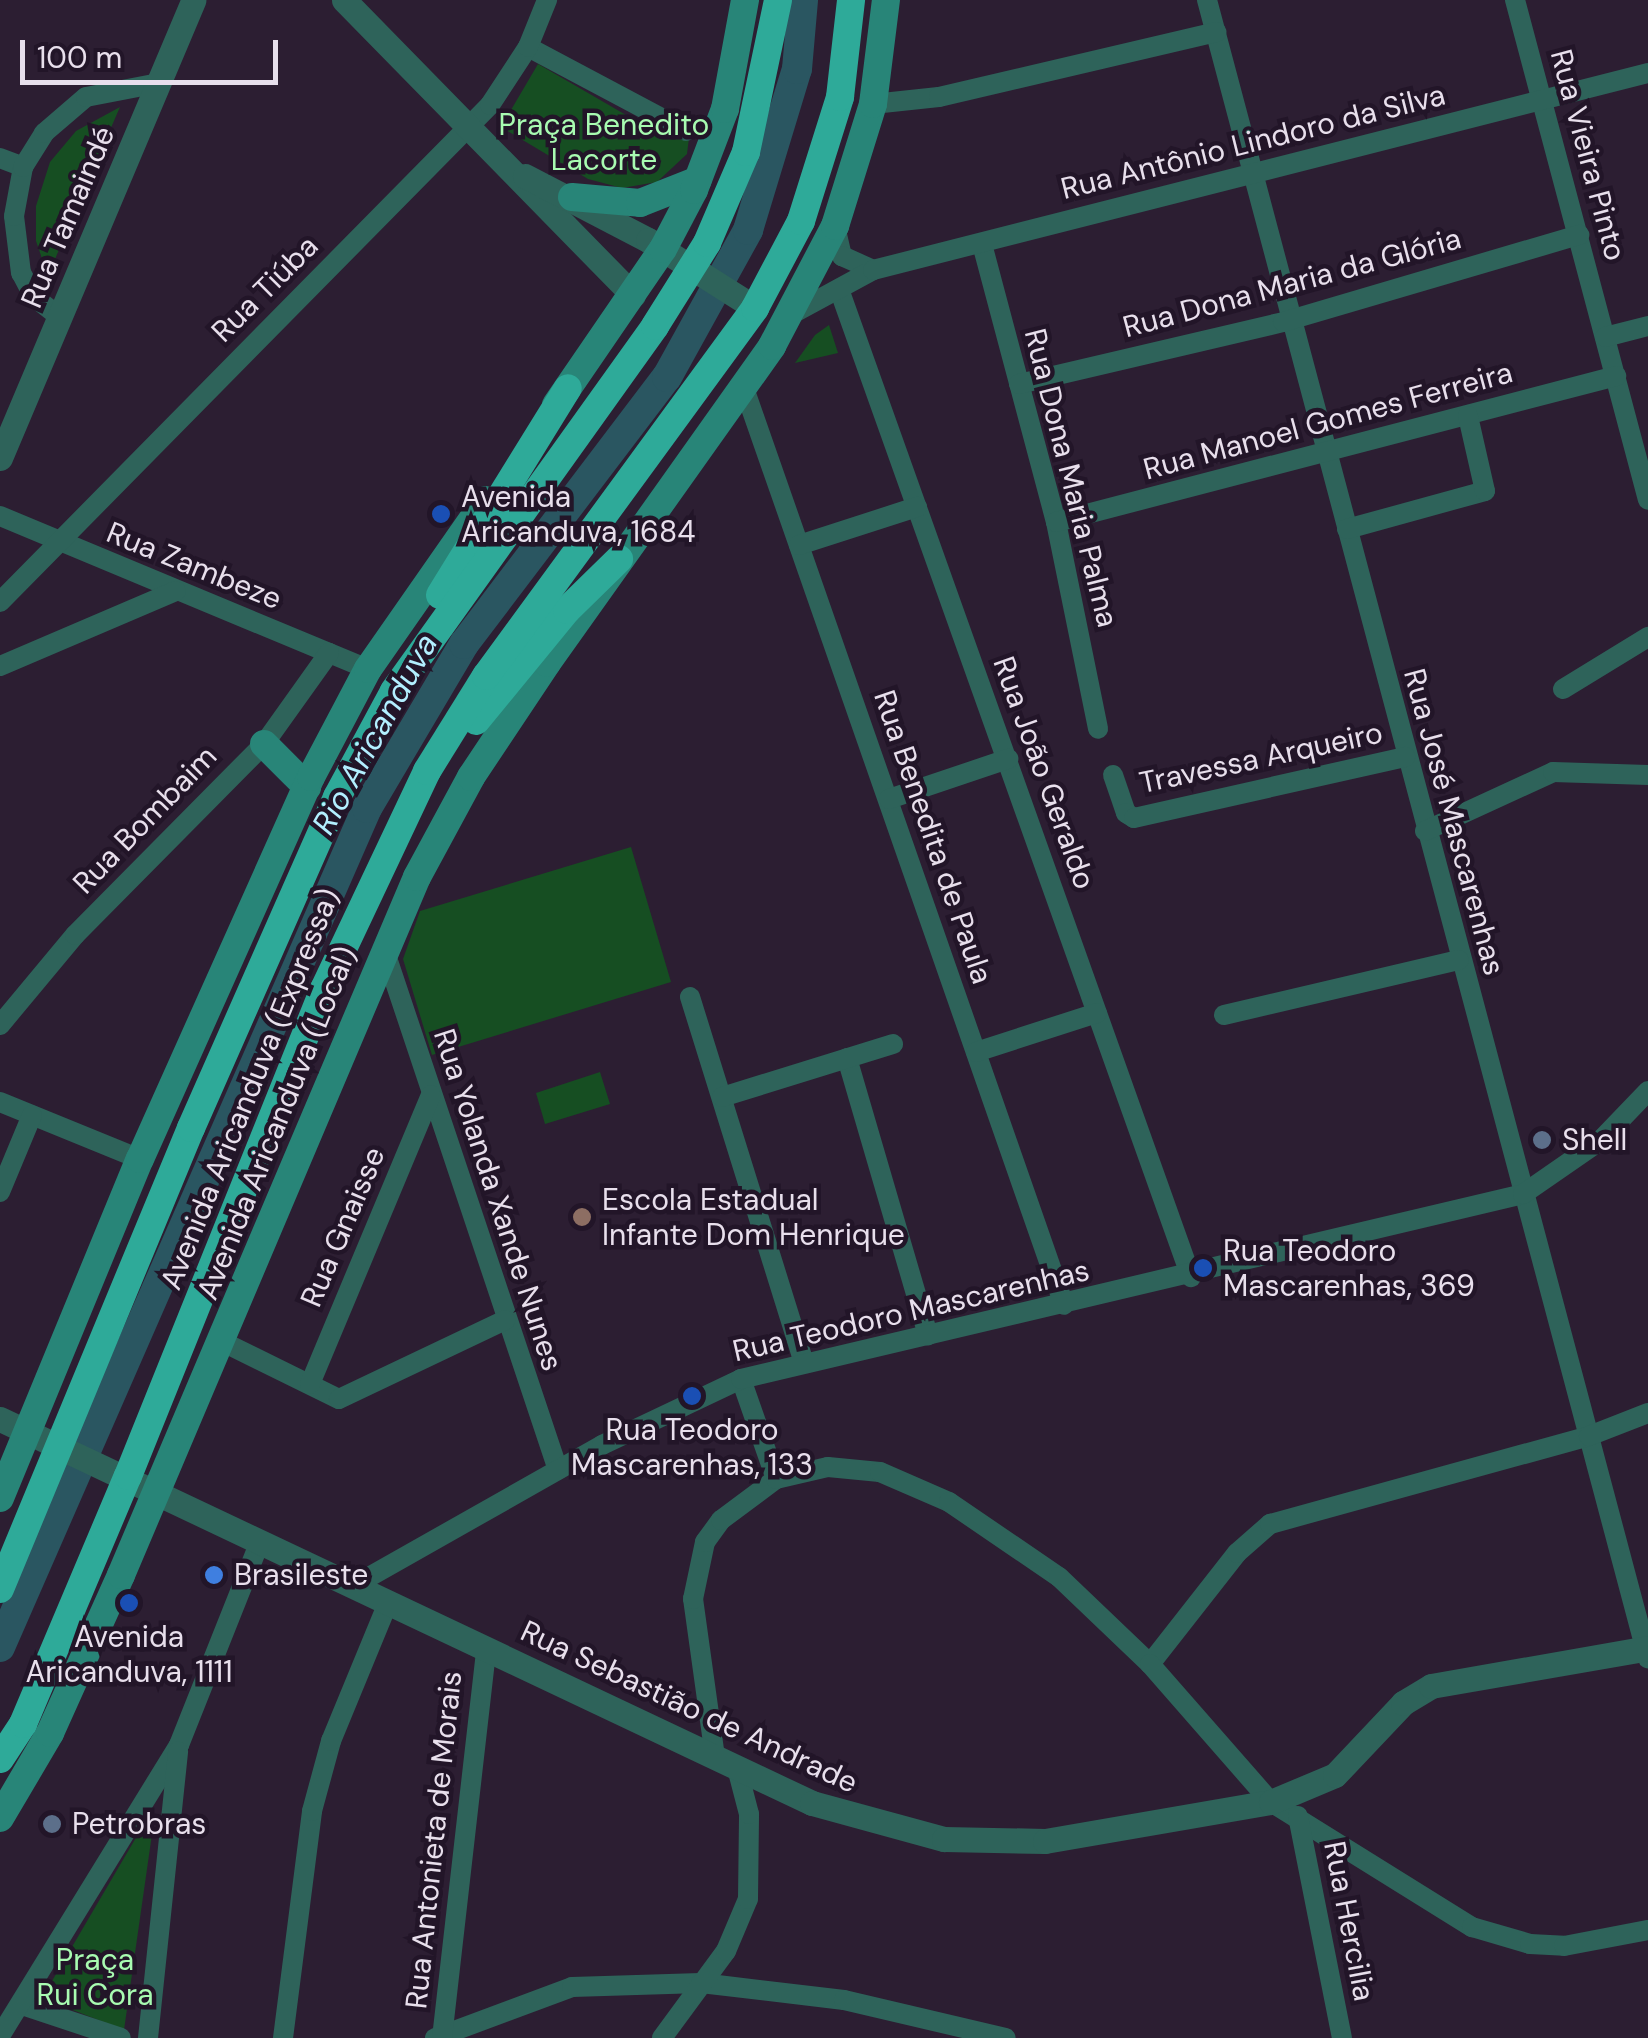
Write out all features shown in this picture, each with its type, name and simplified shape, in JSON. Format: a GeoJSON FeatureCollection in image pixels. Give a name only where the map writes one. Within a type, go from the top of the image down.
{"type":"FeatureCollection","features":[{"type":"Feature","properties":{"kind":"highway","name":"Avenida Aricanduva (Expressa)"},"geometry":{"type":"LineString","coordinates":[[0,1588],[69,1448],[287,902],[394,692],[696,271],[746,152],[778,0]]}},
{"type":"Feature","properties":{"kind":"highway","name":"Avenida Aricanduva (Expressa)"},"geometry":{"type":"LineString","coordinates":[[0,1758],[23,1724],[120,1472],[373,876],[427,770],[486,676],[751,306],[820,170],[840,96],[851,0]]}},
{"type":"Feature","properties":{"kind":"highway"},"geometry":{"type":"LineString","coordinates":[[394,692],[428,614],[568,388]]}},
{"type":"Feature","properties":{"kind":"highway"},"geometry":{"type":"LineString","coordinates":[[373,876],[516,668],[619,559]]}},
{"type":"Feature","properties":{"kind":"main road"},"geometry":{"type":"LineString","coordinates":[[0,1498],[140,1160],[307,787],[368,669],[663,249],[698,180],[725,110],[745,0]]}},
{"type":"Feature","properties":{"kind":"main road","name":"Avenida Aricanduva (Local)"},"geometry":{"type":"LineString","coordinates":[[0,1818],[50,1733],[223,1342],[384,949],[472,778],[619,559],[744,388],[792,314],[835,226],[873,104],[886,0]]}},
{"type":"Feature","properties":{"kind":"main road"},"geometry":{"type":"LineString","coordinates":[[572,197],[640,203],[698,180]]}},
{"type":"Feature","properties":{"kind":"main road"},"geometry":{"type":"LineString","coordinates":[[264,744],[307,787]]}},
{"type":"Feature","properties":{"kind":"street","name":"Rua Tamaindé"},"geometry":{"type":"LineString","coordinates":[[0,458],[193,0]]}},
{"type":"Feature","properties":{"kind":"street"},"geometry":{"type":"LineString","coordinates":[[344,0],[633,295]]}},
{"type":"Feature","properties":{"kind":"street","name":"Rua Tiúba"},"geometry":{"type":"LineString","coordinates":[[0,602],[469,126],[528,46],[548,0]]}},
{"type":"Feature","properties":{"kind":"street","name":"Rua José Mascarenhas"},"geometry":{"type":"LineString","coordinates":[[1207,0],[1459,960],[1647,1651]]}},
{"type":"Feature","properties":{"kind":"street","name":"Rua Vieira Pinto"},"geometry":{"type":"LineString","coordinates":[[1514,0],[1648,500]]}},
{"type":"Feature","properties":{"kind":"street"},"geometry":{"type":"LineString","coordinates":[[873,104],[939,97],[1216,32]]}},
{"type":"Feature","properties":{"kind":"street"},"geometry":{"type":"LineString","coordinates":[[528,46],[686,131]]}},
{"type":"Feature","properties":{"kind":"street","name":"Rua Antônio Lindoro da Silva"},"geometry":{"type":"LineString","coordinates":[[792,314],[873,270],[1648,73]]}},
{"type":"Feature","properties":{"kind":"street"},"geometry":{"type":"LineString","coordinates":[[62,318],[34,298],[21,273],[14,216],[23,167],[44,134],[86,97],[159,82]]}},
{"type":"Feature","properties":{"kind":"street"},"geometry":{"type":"LineString","coordinates":[[0,158],[23,167]]}},
{"type":"Feature","properties":{"kind":"street"},"geometry":{"type":"LineString","coordinates":[[516,172],[572,197],[751,306]]}},
{"type":"Feature","properties":{"kind":"street"},"geometry":{"type":"LineString","coordinates":[[835,226],[842,256],[873,270]]}},
{"type":"Feature","properties":{"kind":"street","name":"Rua Dona Maria da Glória"},"geometry":{"type":"LineString","coordinates":[[1019,384],[1293,319],[1579,236]]}},
{"type":"Feature","properties":{"kind":"street","name":"Rua Dona Maria Palma"},"geometry":{"type":"LineString","coordinates":[[982,244],[1056,522],[1098,728]]}},
{"type":"Feature","properties":{"kind":"street","name":"Rua João Geraldo"},"geometry":{"type":"LineString","coordinates":[[839,289],[1190,1277]]}},
{"type":"Feature","properties":{"kind":"street"},"geometry":{"type":"LineString","coordinates":[[1606,337],[1648,326]]}},
{"type":"Feature","properties":{"kind":"street","name":"Rua Manoel Gomes Ferreira"},"geometry":{"type":"LineString","coordinates":[[1056,522],[1326,456],[1616,376]]}},
{"type":"Feature","properties":{"kind":"street","name":"Rua Benedita de Paula"},"geometry":{"type":"LineString","coordinates":[[744,388],[1064,1305]]}},
{"type":"Feature","properties":{"kind":"street"},"geometry":{"type":"LineString","coordinates":[[1347,529],[1485,491],[1468,416]]}},
{"type":"Feature","properties":{"kind":"street"},"geometry":{"type":"LineString","coordinates":[[798,545],[917,507]]}},
{"type":"Feature","properties":{"kind":"street","name":"Rua Zambeze"},"geometry":{"type":"LineString","coordinates":[[0,516],[368,669]]}},
{"type":"Feature","properties":{"kind":"street"},"geometry":{"type":"LineString","coordinates":[[0,666],[176,591]]}},
{"type":"Feature","properties":{"kind":"street"},"geometry":{"type":"LineString","coordinates":[[1563,688],[1648,638]]}},
{"type":"Feature","properties":{"kind":"street","name":"Rua Bombaim"},"geometry":{"type":"LineString","coordinates":[[0,1025],[74,935],[264,744],[329,654]]}},
{"type":"Feature","properties":{"kind":"street","name":"Travessa Arqueiro"},"geometry":{"type":"LineString","coordinates":[[1113,775],[1130,818],[1405,757]]}},
{"type":"Feature","properties":{"kind":"street"},"geometry":{"type":"LineString","coordinates":[[889,800],[1008,759]]}},
{"type":"Feature","properties":{"kind":"street"},"geometry":{"type":"LineString","coordinates":[[1425,832],[1553,772],[1648,774]]}},
{"type":"Feature","properties":{"kind":"street","name":"Rua Yolanda Xande Nunes"},"geometry":{"type":"LineString","coordinates":[[384,949],[558,1470]]}},
{"type":"Feature","properties":{"kind":"street"},"geometry":{"type":"LineString","coordinates":[[1224,1015],[1459,960]]}},
{"type":"Feature","properties":{"kind":"street"},"geometry":{"type":"LineString","coordinates":[[690,997],[804,1362]]}},
{"type":"Feature","properties":{"kind":"street"},"geometry":{"type":"LineString","coordinates":[[976,1052],[1096,1014]]}},
{"type":"Feature","properties":{"kind":"street"},"geometry":{"type":"LineString","coordinates":[[722,1097],[892,1044]]}},
{"type":"Feature","properties":{"kind":"street"},"geometry":{"type":"LineString","coordinates":[[847,1058],[928,1336]]}},
{"type":"Feature","properties":{"kind":"street"},"geometry":{"type":"LineString","coordinates":[[1523,1194],[1601,1140],[1648,1091]]}},
{"type":"Feature","properties":{"kind":"street","name":"Rua Gnaisse"},"geometry":{"type":"LineString","coordinates":[[310,1384],[431,1094]]}},
{"type":"Feature","properties":{"kind":"street"},"geometry":{"type":"LineString","coordinates":[[0,1102],[140,1160]]}},
{"type":"Feature","properties":{"kind":"street"},"geometry":{"type":"LineString","coordinates":[[0,1192],[32,1115]]}},
{"type":"Feature","properties":{"kind":"street","name":"Rua Teodoro Mascarenhas"},"geometry":{"type":"LineString","coordinates":[[353,1586],[558,1470],[742,1379],[1190,1277],[1523,1194]]}},
{"type":"Feature","properties":{"kind":"street"},"geometry":{"type":"LineString","coordinates":[[223,1342],[340,1399],[505,1320]]}},
{"type":"Feature","properties":{"kind":"street"},"geometry":{"type":"LineString","coordinates":[[742,1379],[776,1479]]}},
{"type":"Feature","properties":{"kind":"street"},"geometry":{"type":"LineString","coordinates":[[1150,1664],[1238,1553],[1270,1524],[1589,1436],[1648,1413]]}},
{"type":"Feature","properties":{"kind":"street","name":"Rua Sebastião de Andrade"},"geometry":{"type":"LineString","coordinates":[[0,1419],[158,1490],[259,1544],[858,1820],[980,1841],[1045,1841],[1271,1802],[1335,1775],[1403,1703],[1431,1686],[1647,1651]]}},
{"type":"Feature","properties":{"kind":"street"},"geometry":{"type":"LineString","coordinates":[[662,2038],[726,1951],[748,1899],[750,1814],[726,1762],[692,1599],[696,1562],[722,1520],[776,1479],[828,1467],[910,1481],[1059,1577],[1150,1664],[1271,1802],[1495,1936],[1564,1946],[1648,1930]]}},
{"type":"Feature","properties":{"kind":"street"},"geometry":{"type":"LineString","coordinates":[[0,2036],[179,1745],[259,1544]]}},
{"type":"Feature","properties":{"kind":"street"},"geometry":{"type":"LineString","coordinates":[[283,2038],[312,1811],[331,1740],[388,1602]]}},
{"type":"Feature","properties":{"kind":"street","name":"Rua Antonieta de Morais"},"geometry":{"type":"LineString","coordinates":[[440,2037],[486,1649]]}},
{"type":"Feature","properties":{"kind":"street"},"geometry":{"type":"LineString","coordinates":[[148,2038],[179,1745]]}},
{"type":"Feature","properties":{"kind":"street","name":"Rua Hercilia"},"geometry":{"type":"LineString","coordinates":[[1298,1816],[1342,2038]]}},
{"type":"Feature","properties":{"kind":"street"},"geometry":{"type":"LineString","coordinates":[[440,2037],[572,1988],[701,1983],[844,2000],[1006,2038]]}},
{"type":"Feature","properties":{"kind":"street"},"geometry":{"type":"LineString","coordinates":[[22,2004],[120,2038]]}},
{"type":"Feature","properties":{"kind":"green space","name":"Praça Benedito Lacorte"},"geometry":{"type":"Polygon","coordinates":[[[538,64],[645,126],[657,122],[689,138],[687,154],[657,182],[622,188],[588,179],[501,127],[538,64]]]}},
{"type":"Feature","properties":{"kind":"green space"},"geometry":{"type":"Polygon","coordinates":[[[120,107],[48,276],[36,241],[36,206],[50,162],[76,131],[120,107]]]}},
{"type":"Feature","properties":{"kind":"green space"},"geometry":{"type":"Polygon","coordinates":[[[829,325],[838,353],[795,363],[815,335],[829,325]]]}},
{"type":"Feature","properties":{"kind":"green space"},"geometry":{"type":"Polygon","coordinates":[[[631,847],[671,982],[432,1055],[403,959],[420,911],[631,847]]]}},
{"type":"Feature","properties":{"kind":"green space"},"geometry":{"type":"Polygon","coordinates":[[[600,1072],[610,1104],[545,1124],[536,1093],[600,1072]]]}},
{"type":"Feature","properties":{"kind":"green space","name":"Praça Rui Cora"},"geometry":{"type":"Polygon","coordinates":[[[144,1824],[152,1834],[124,2030],[42,1998],[144,1824]]]}},
{"type":"Feature","properties":{"kind":"waterway","name":"Rio Aricanduva"},"geometry":{"type":"LineString","coordinates":[[0,1647],[367,808],[464,644],[667,377],[748,230],[797,69],[803,0]]}},
{"type":"Feature","properties":{"kind":"place","name":"Avenida Aricanduva, 1684"},"geometry":{"type":"Point","coordinates":[441,514]}},
{"type":"Feature","properties":{"kind":"place","name":"Shell"},"geometry":{"type":"Point","coordinates":[1542,1140]}},
{"type":"Feature","properties":{"kind":"place","name":"Escola Estadual Infante Dom Henrique"},"geometry":{"type":"Point","coordinates":[582,1217]}},
{"type":"Feature","properties":{"kind":"place","name":"Rua Teodoro Mascarenhas, 369"},"geometry":{"type":"Point","coordinates":[1203,1268]}},
{"type":"Feature","properties":{"kind":"place","name":"Rua Teodoro Mascarenhas, 133"},"geometry":{"type":"Point","coordinates":[692,1396]}},
{"type":"Feature","properties":{"kind":"place","name":"Brasileste"},"geometry":{"type":"Point","coordinates":[214,1575]}},
{"type":"Feature","properties":{"kind":"place","name":"Avenida Aricanduva, 1111"},"geometry":{"type":"Point","coordinates":[129,1603]}},
{"type":"Feature","properties":{"kind":"place","name":"Petrobras"},"geometry":{"type":"Point","coordinates":[52,1824]}}]}
